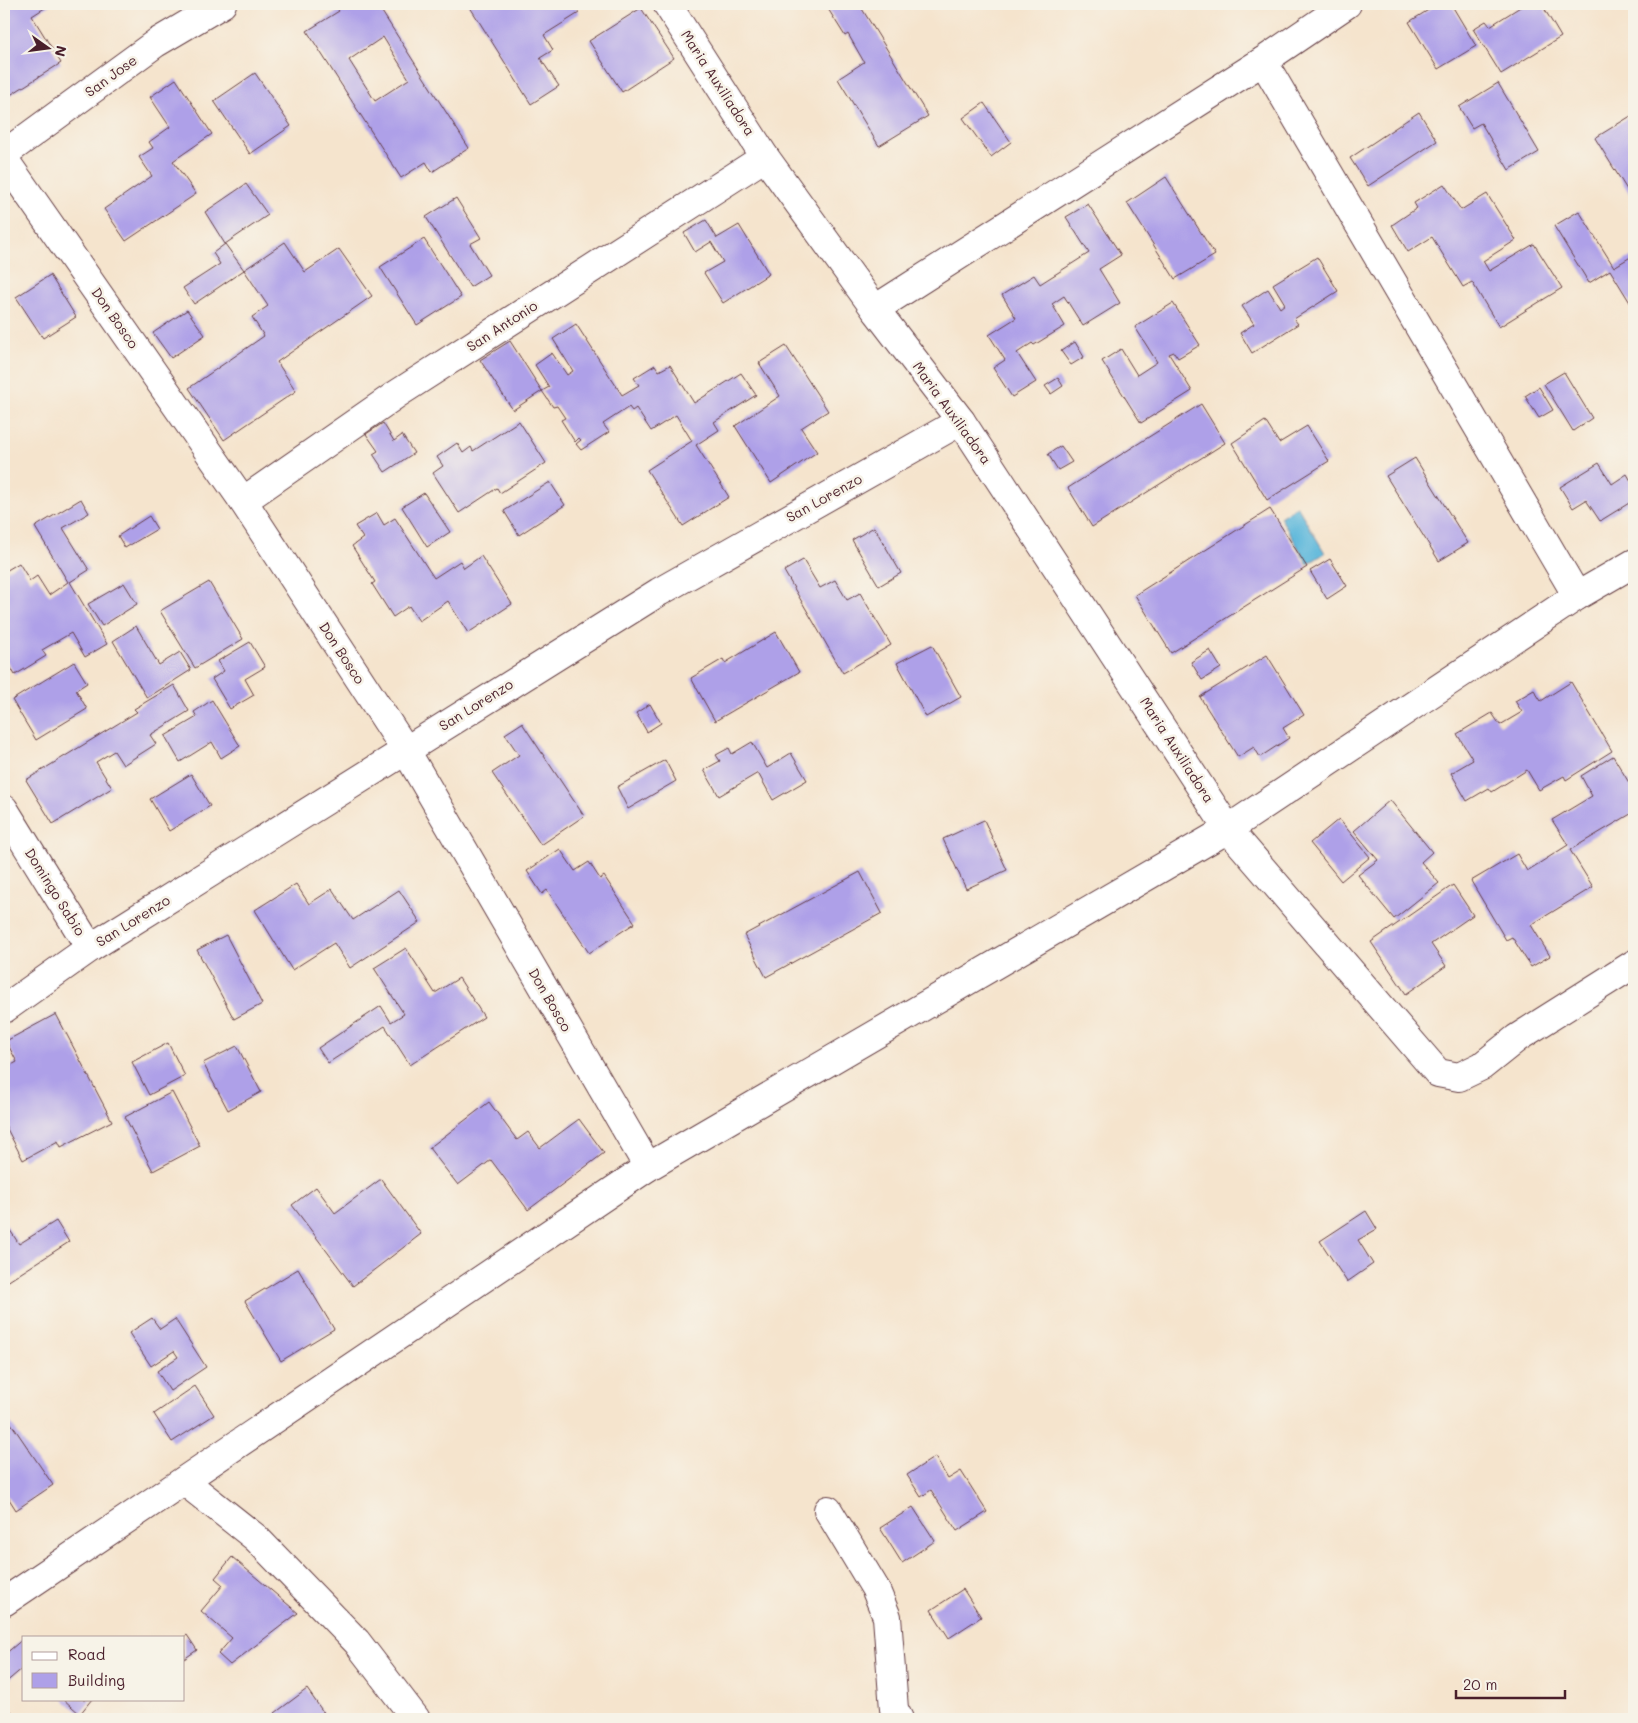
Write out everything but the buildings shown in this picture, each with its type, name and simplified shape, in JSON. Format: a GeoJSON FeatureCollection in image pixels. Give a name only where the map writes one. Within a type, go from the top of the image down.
{"type":"FeatureCollection","features":[{"type":"Feature","properties":{"kind":"street","name":"San Jose"},"geometry":{"type":"LineString","coordinates":[[4,154],[156,43],[222,4]]}},
{"type":"Feature","properties":{"kind":"street","name":"Maria Auxiliadora"},"geometry":{"type":"LineString","coordinates":[[667,4],[765,157],[875,309],[961,421],[1228,829],[1438,1073],[1459,1077],[1482,1066],[1518,1038],[1634,964]]}},
{"type":"Feature","properties":{"kind":"street"},"geometry":{"type":"LineString","coordinates":[[875,309],[1263,61],[1347,4]]}},
{"type":"Feature","properties":{"kind":"street"},"geometry":{"type":"LineString","coordinates":[[1263,61],[1577,596]]}},
{"type":"Feature","properties":{"kind":"street","name":"San Antonio"},"geometry":{"type":"LineString","coordinates":[[243,501],[397,394],[765,157]]}},
{"type":"Feature","properties":{"kind":"street","name":"Don Bosco"},"geometry":{"type":"LineString","coordinates":[[4,159],[243,501],[405,749],[648,1167]]}},
{"type":"Feature","properties":{"kind":"street","name":"San Lorenzo"},"geometry":{"type":"LineString","coordinates":[[4,1009],[90,948],[405,749],[659,592],[961,421]]}},
{"type":"Feature","properties":{"kind":"street"},"geometry":{"type":"LineString","coordinates":[[4,1602],[648,1167],[1228,829],[1577,596],[1634,563]]}},
{"type":"Feature","properties":{"kind":"street","name":"Domingo Sabio"},"geometry":{"type":"LineString","coordinates":[[4,809],[90,948]]}},
{"type":"Feature","properties":{"kind":"street"},"geometry":{"type":"LineString","coordinates":[[184,1481],[256,1538],[344,1628],[357,1642],[416,1719]]}},
{"type":"Feature","properties":{"kind":"street"},"geometry":{"type":"LineString","coordinates":[[828,1510],[875,1588],[887,1617],[890,1716]]}},
{"type":"Feature","properties":{"kind":"water"},"geometry":{"type":"Polygon","coordinates":[[[1297,506],[1325,553],[1308,564],[1280,517],[1297,506]]]}}]}
